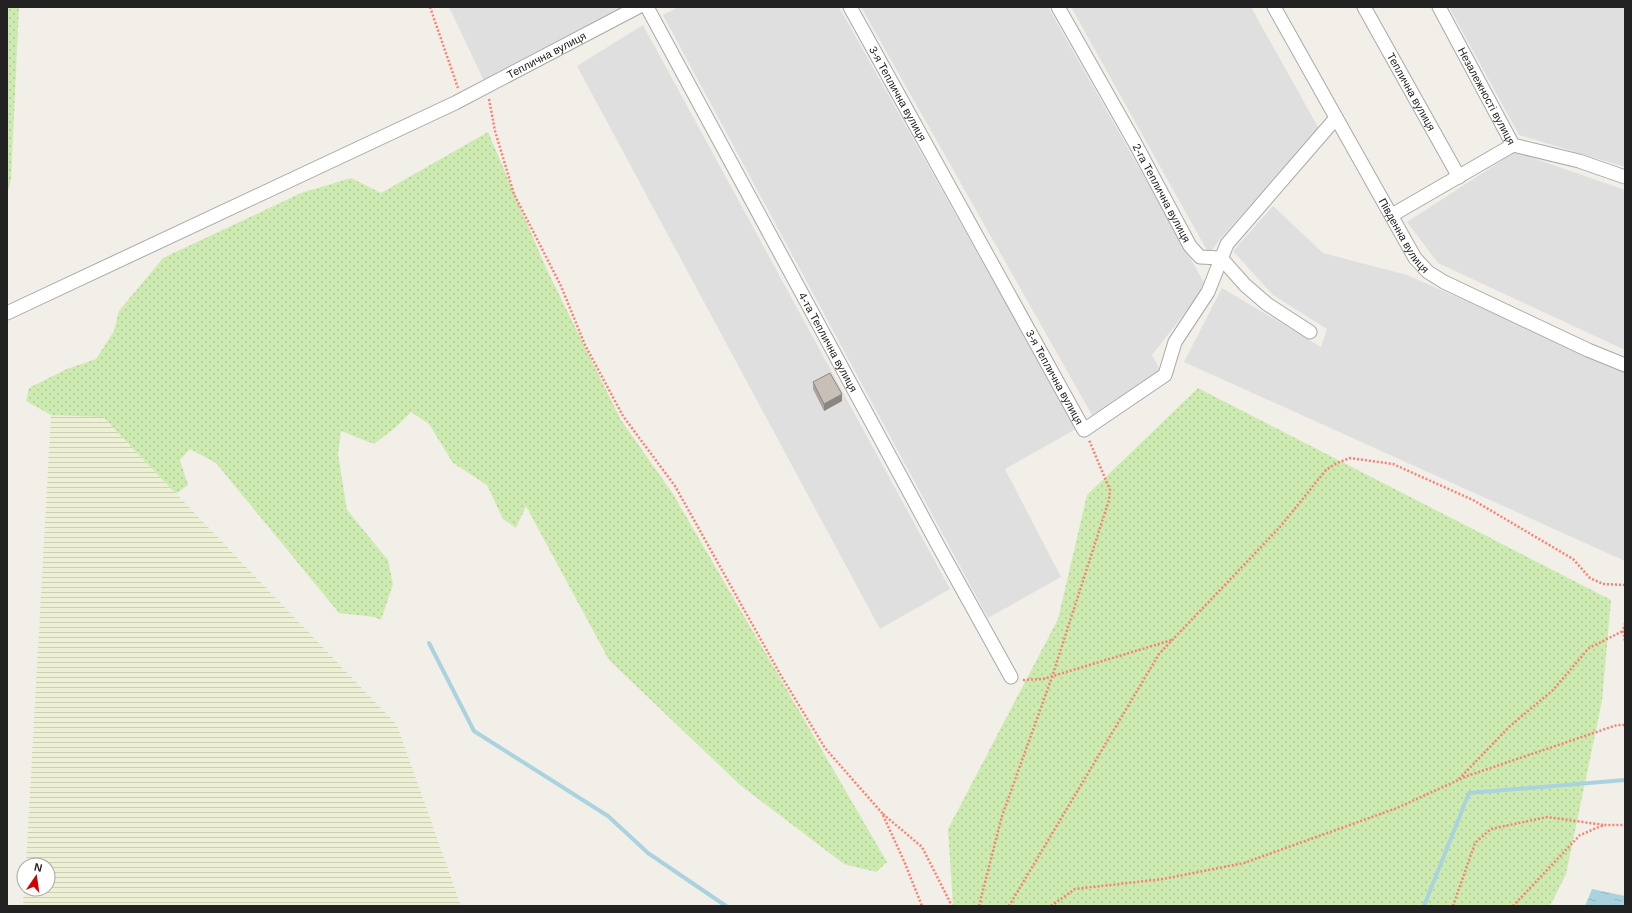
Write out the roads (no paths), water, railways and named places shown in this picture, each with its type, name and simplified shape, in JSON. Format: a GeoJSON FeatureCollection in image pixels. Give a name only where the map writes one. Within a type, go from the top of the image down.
{"type":"FeatureCollection","features":[{"type":"Feature","properties":{"kind":"street","name":"Теплична вулиця"},"geometry":{"type":"LineString","coordinates":[[7,313],[459,102],[638,7]]}},
{"type":"Feature","properties":{"kind":"street","name":"4-та Теплична вулиця"},"geometry":{"type":"LineString","coordinates":[[647,7],[940,549],[1011,676]]}},
{"type":"Feature","properties":{"kind":"street","name":"3-я Теплична вулиця"},"geometry":{"type":"LineString","coordinates":[[850,7],[1084,430],[1165,375],[1175,342],[1208,292],[1227,244],[1336,118]]}},
{"type":"Feature","properties":{"kind":"street","name":"2-га Теплична вулиця"},"geometry":{"type":"LineString","coordinates":[[1058,7],[1135,143],[1190,246],[1200,257],[1221,258]]}},
{"type":"Feature","properties":{"kind":"street","name":"Південна вулиця"},"geometry":{"type":"LineString","coordinates":[[1274,7],[1415,258],[1428,272],[1444,282],[1588,350],[1625,365]]}},
{"type":"Feature","properties":{"kind":"street","name":"Теплична вулиця"},"geometry":{"type":"LineString","coordinates":[[1364,7],[1459,177]]}},
{"type":"Feature","properties":{"kind":"street","name":"Незалежності вулиця"},"geometry":{"type":"LineString","coordinates":[[1439,7],[1513,145],[1579,161],[1625,177]]}},
{"type":"Feature","properties":{"kind":"street"},"geometry":{"type":"LineString","coordinates":[[1392,215],[1513,145]]}},
{"type":"Feature","properties":{"kind":"street"},"geometry":{"type":"LineString","coordinates":[[1221,258],[1245,285],[1267,304],[1310,332]]}},
{"type":"Feature","properties":{"kind":"water"},"geometry":{"type":"Polygon","coordinates":[[[1592,889],[1625,896],[1625,906],[1585,906],[1592,889]]]}},
{"type":"Feature","properties":{"kind":"waterway"},"geometry":{"type":"LineString","coordinates":[[429,643],[474,731],[608,816],[648,853],[726,906]]}},
{"type":"Feature","properties":{"kind":"waterway"},"geometry":{"type":"LineString","coordinates":[[1424,906],[1469,793],[1625,780]]}}]}
